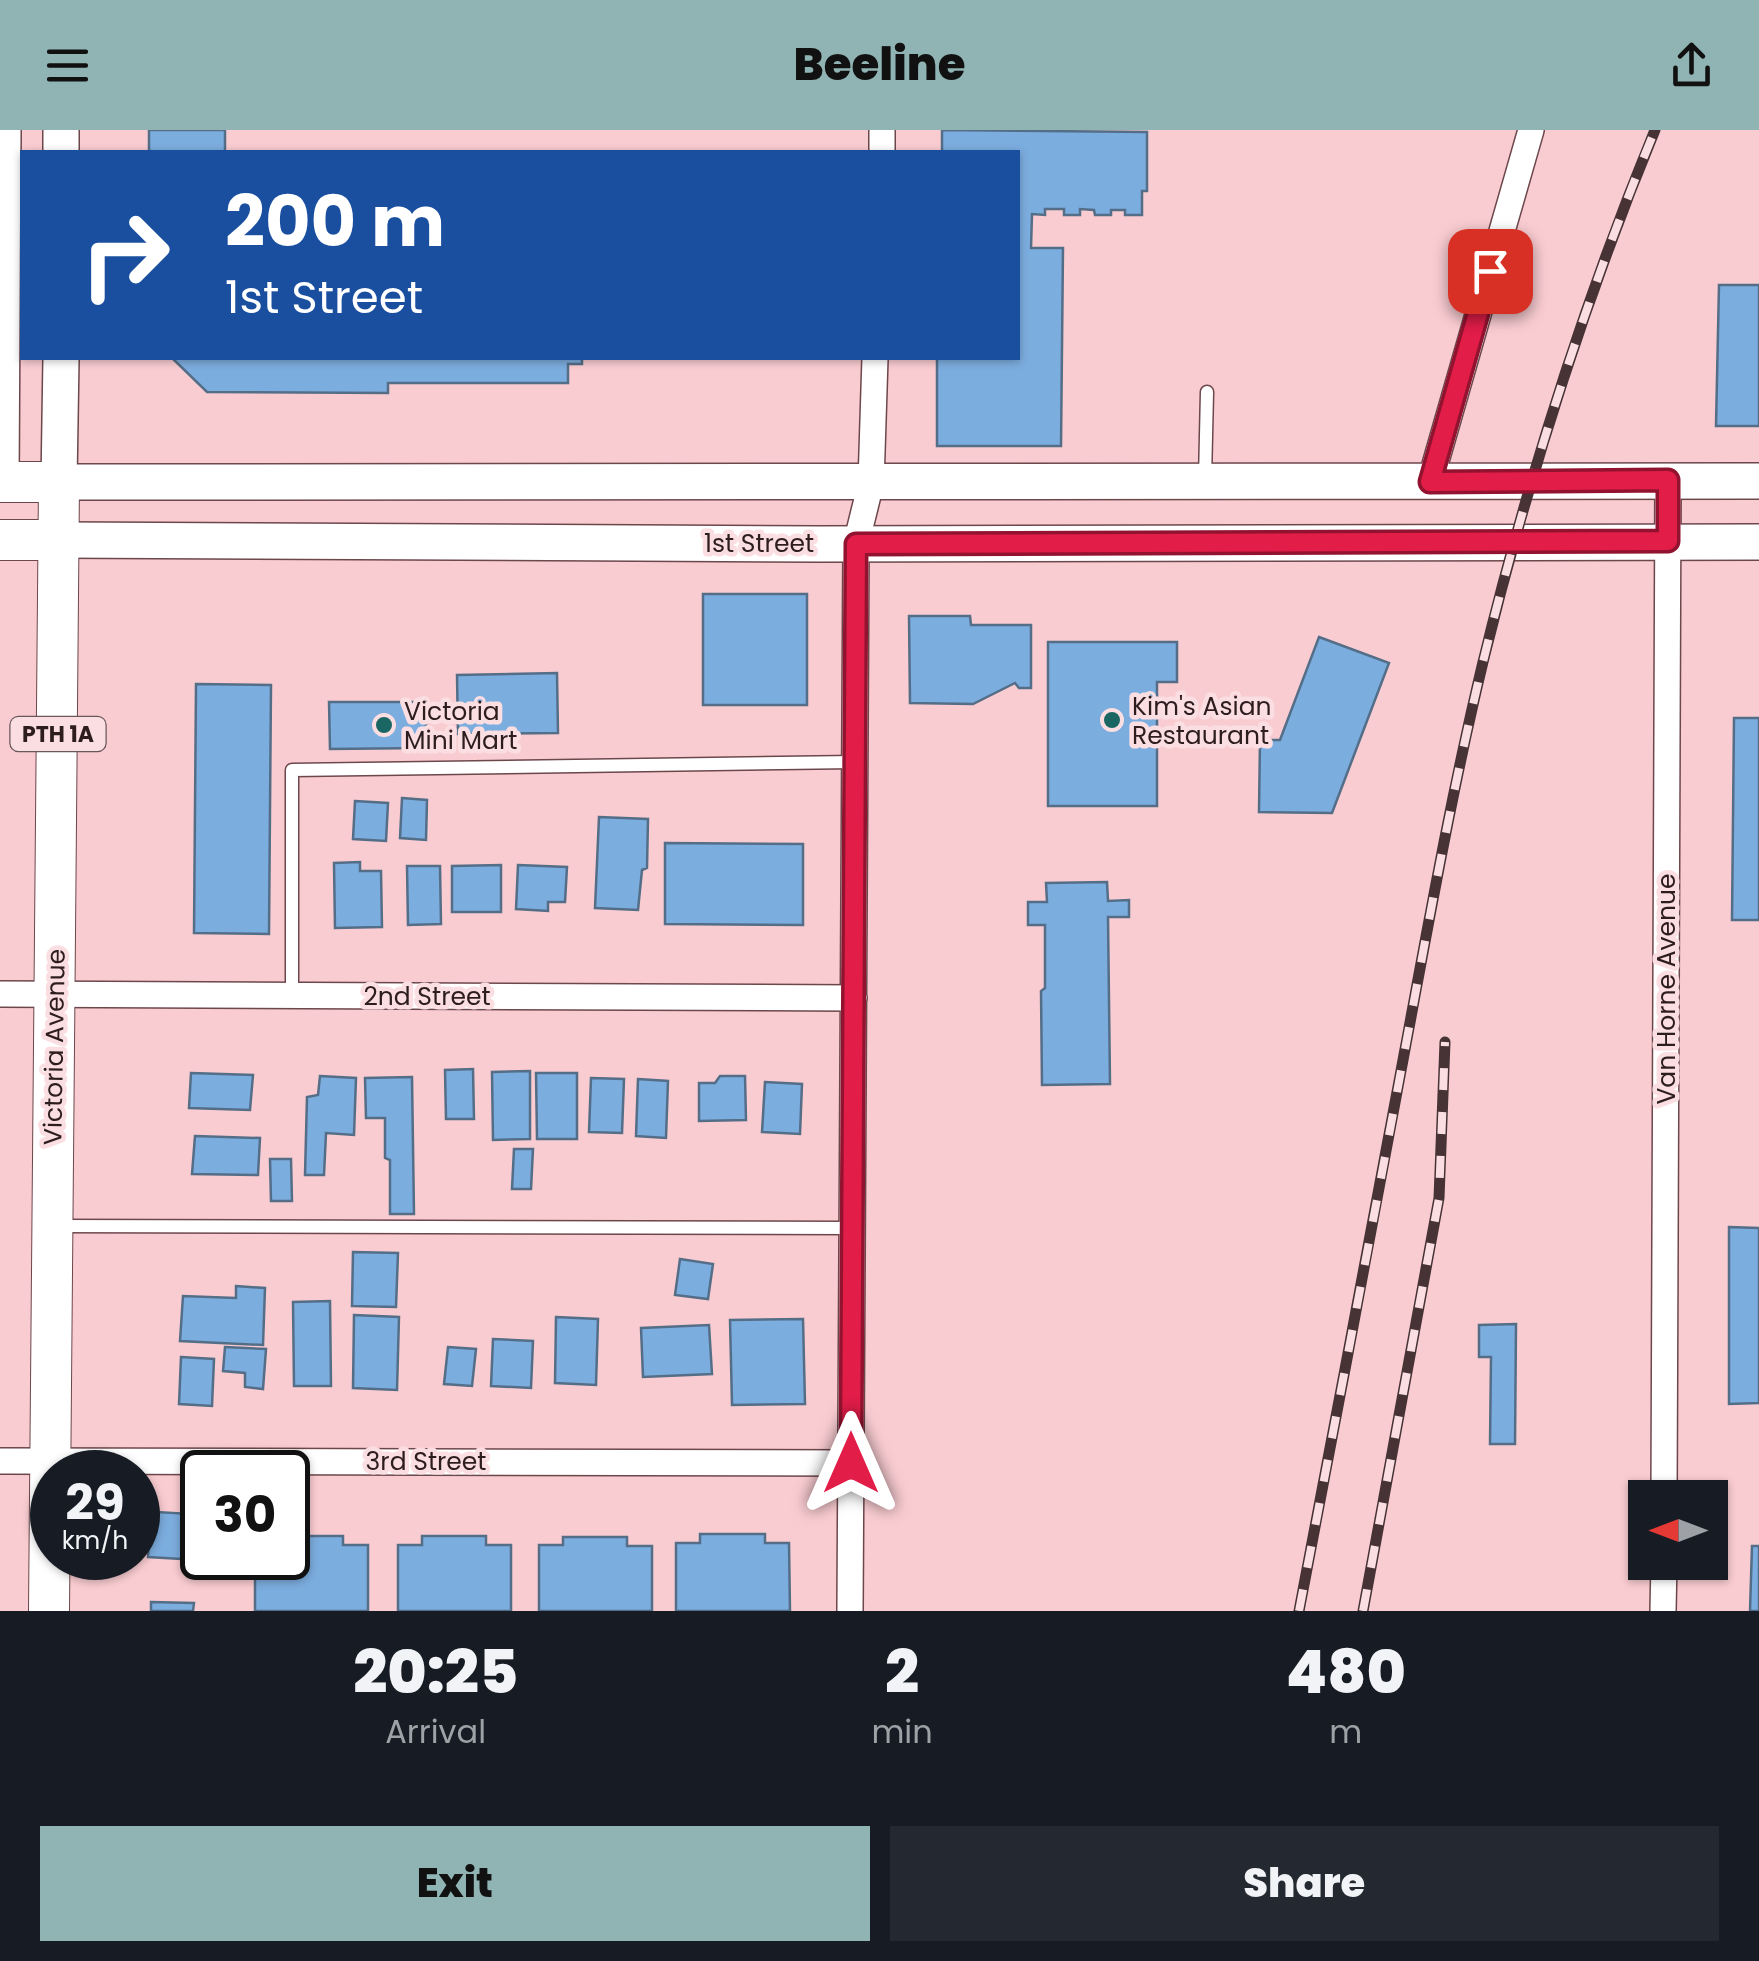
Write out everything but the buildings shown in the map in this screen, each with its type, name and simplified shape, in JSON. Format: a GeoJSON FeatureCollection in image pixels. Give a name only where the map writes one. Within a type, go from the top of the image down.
{"type":"FeatureCollection","features":[{"type":"Feature","properties":{"kind":"main road"},"geometry":{"type":"LineString","coordinates":[[0,537],[3,130]]}},
{"type":"Feature","properties":{"kind":"main road"},"geometry":{"type":"LineString","coordinates":[[60,482],[61,360]]}},
{"type":"Feature","properties":{"kind":"main road"},"geometry":{"type":"LineString","coordinates":[[0,482],[1759,481]]}},
{"type":"Feature","properties":{"kind":"main road","name":"Victoria Avenue"},"geometry":{"type":"LineString","coordinates":[[48,1450],[60,482]]}},
{"type":"Feature","properties":{"kind":"main road","name":"1st Street"},"geometry":{"type":"LineString","coordinates":[[0,537],[856,544],[1759,542]]}},
{"type":"Feature","properties":{"kind":"main road","name":"Victoria Avenue"},"geometry":{"type":"LineString","coordinates":[[49,1580],[49,1611]]}},
{"type":"Feature","properties":{"kind":"street"},"geometry":{"type":"LineString","coordinates":[[1430,482],[1531,130]]}},
{"type":"Feature","properties":{"kind":"street"},"geometry":{"type":"LineString","coordinates":[[850,1611],[856,544],[870,483],[875,360]]}},
{"type":"Feature","properties":{"kind":"street","name":"Van Horne Avenue"},"geometry":{"type":"LineString","coordinates":[[1664,1480],[1668,480]]}},
{"type":"Feature","properties":{"kind":"street","name":"2nd Street"},"geometry":{"type":"LineString","coordinates":[[0,994],[854,998]]}},
{"type":"Feature","properties":{"kind":"street","name":"3rd Street"},"geometry":{"type":"LineString","coordinates":[[0,1461],[30,1460]]}},
{"type":"Feature","properties":{"kind":"street","name":"3rd Street"},"geometry":{"type":"LineString","coordinates":[[160,1460],[851,1463]]}},
{"type":"Feature","properties":{"kind":"street"},"geometry":{"type":"LineString","coordinates":[[1664,1580],[1664,1611]]}},
{"type":"Feature","properties":{"kind":"lane"},"geometry":{"type":"LineString","coordinates":[[1205,482],[1207,392]]}},
{"type":"Feature","properties":{"kind":"lane"},"geometry":{"type":"LineString","coordinates":[[292,995],[292,770],[854,762]]}},
{"type":"Feature","properties":{"kind":"lane"},"geometry":{"type":"LineString","coordinates":[[50,1226],[853,1228]]}},
{"type":"Feature","properties":{"kind":"railway"},"geometry":{"type":"LineString","coordinates":[[1299,1611],[1439,869],[1483,662],[1518,527],[1559,393],[1604,260],[1655,130]]}},
{"type":"Feature","properties":{"kind":"railway"},"geometry":{"type":"LineString","coordinates":[[1363,1611],[1439,1198],[1445,1042]]}},
{"type":"Feature","properties":{"kind":"place","name":"Kim's Asian Restaurant"},"geometry":{"type":"Point","coordinates":[1112,720]}},
{"type":"Feature","properties":{"kind":"place","name":"Victoria Mini Mart"},"geometry":{"type":"Point","coordinates":[384,725]}},
{"type":"Feature","properties":{"kind":"route"},"geometry":{"type":"LineString","coordinates":[[851,1463],[856,544],[1668,541],[1668,480],[1430,482],[1490,271]]}}]}
